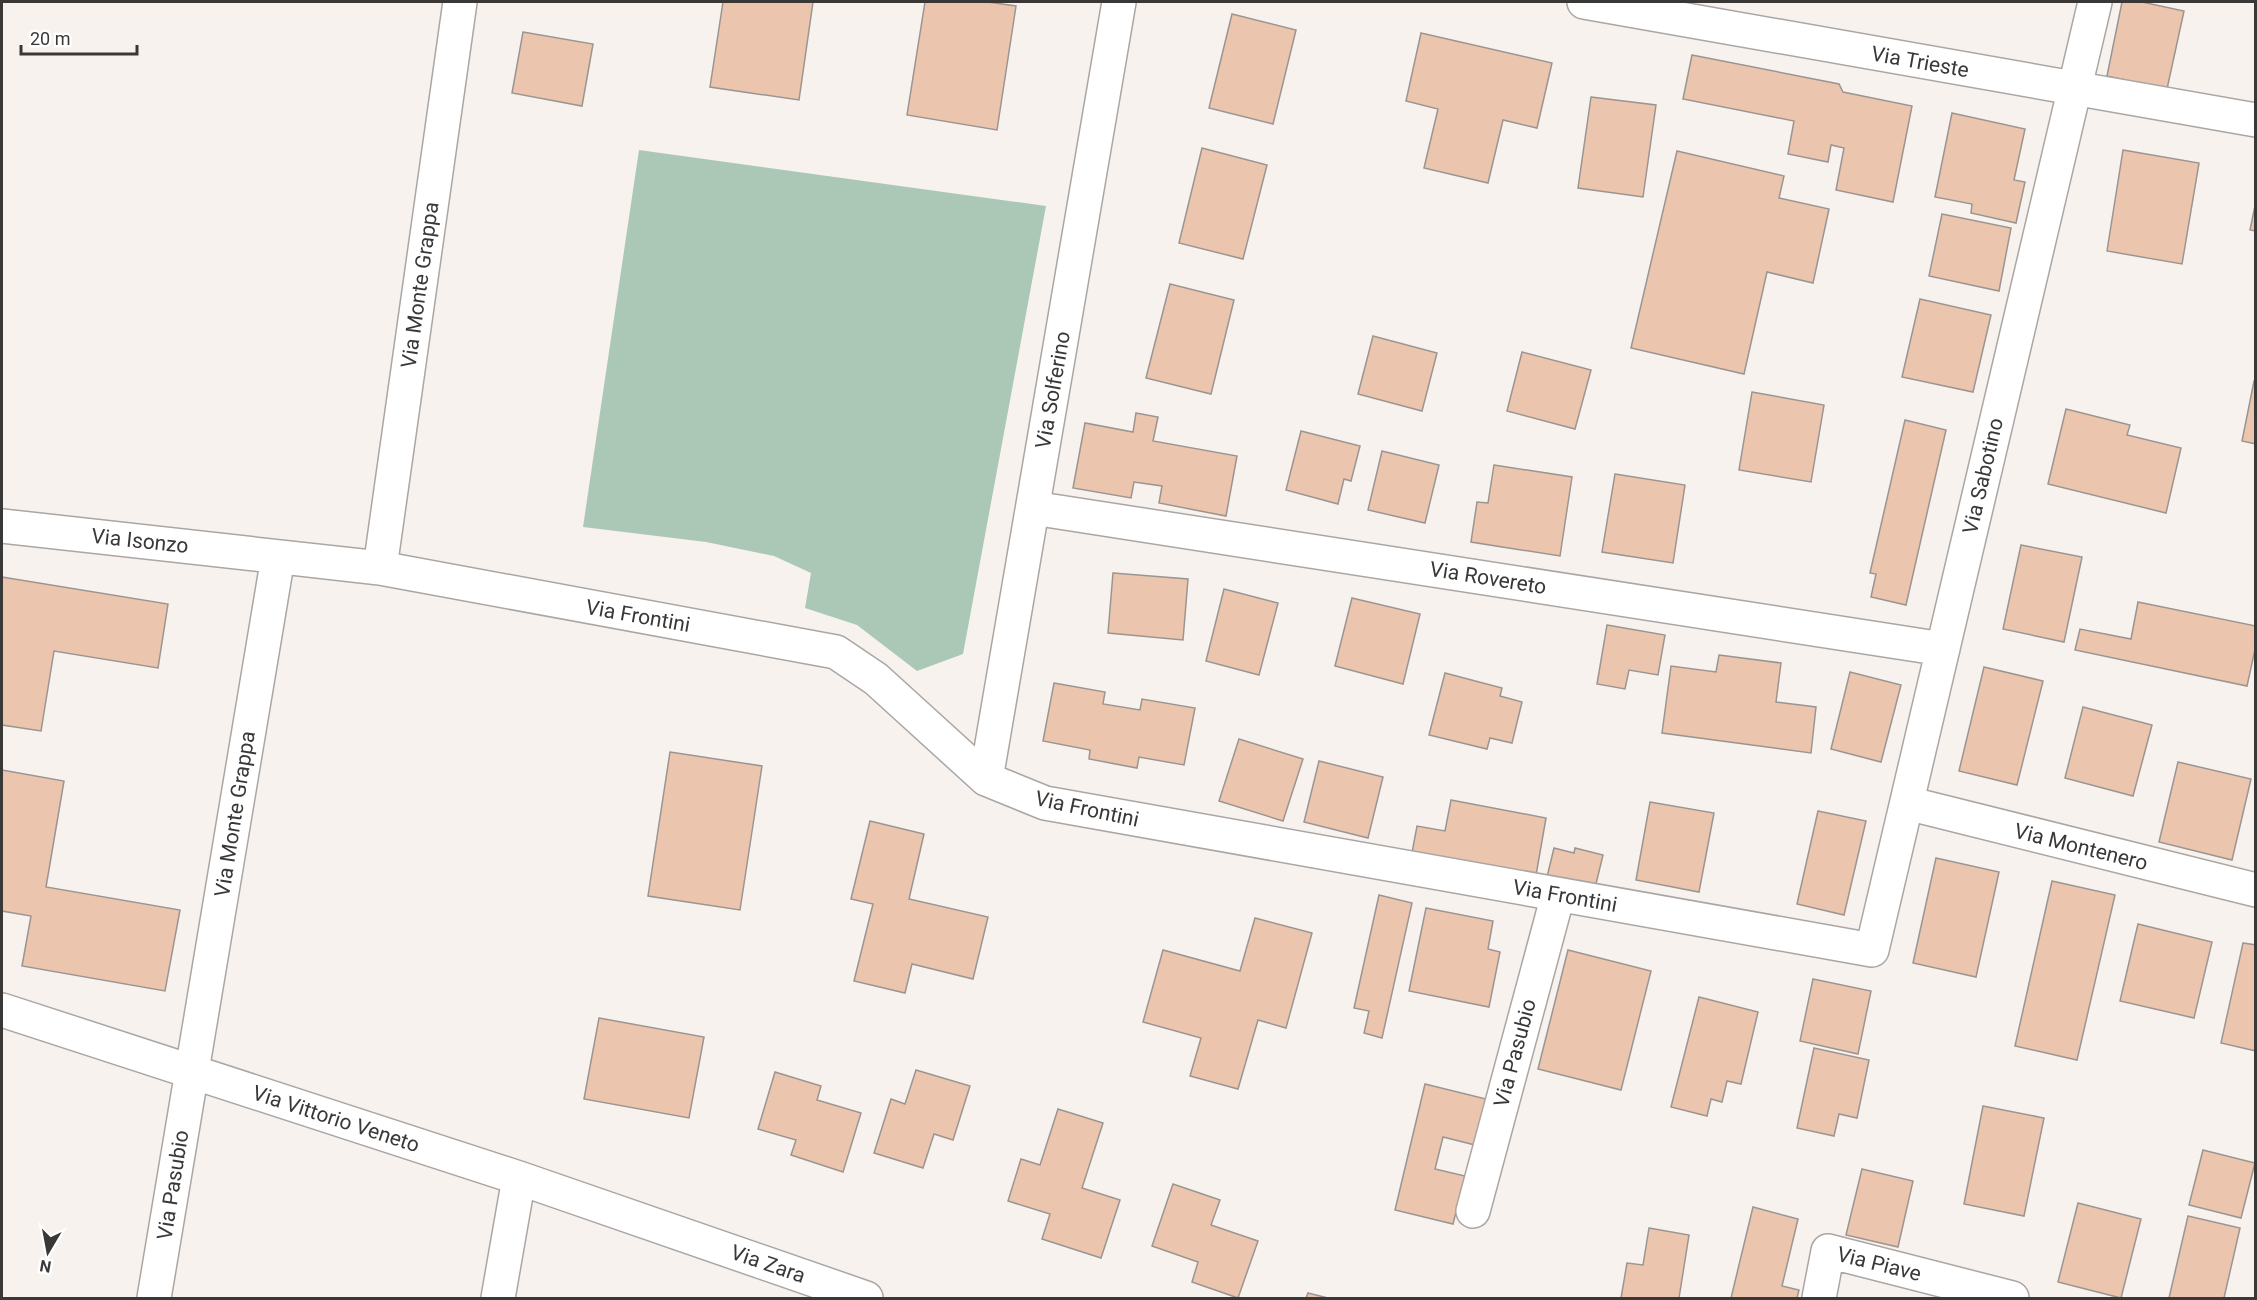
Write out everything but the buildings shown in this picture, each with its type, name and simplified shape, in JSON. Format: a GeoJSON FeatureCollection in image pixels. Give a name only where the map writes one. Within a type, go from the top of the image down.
{"type":"FeatureCollection","features":[{"type":"Feature","properties":{"kind":"street","name":"Via Monte Grappa"},"geometry":{"type":"LineString","coordinates":[[380,568],[460,2]]}},
{"type":"Feature","properties":{"kind":"street","name":"Via Solferino"},"geometry":{"type":"LineString","coordinates":[[986,779],[1119,2]]}},
{"type":"Feature","properties":{"kind":"street","name":"Via Trieste"},"geometry":{"type":"LineString","coordinates":[[1584,2],[2256,120]]}},
{"type":"Feature","properties":{"kind":"street","name":"Via Sabotino"},"geometry":{"type":"LineString","coordinates":[[1872,950],[2095,2]]}},
{"type":"Feature","properties":{"kind":"street","name":"Via Rovereto"},"geometry":{"type":"LineString","coordinates":[[1033,508],[1943,649]]}},
{"type":"Feature","properties":{"kind":"street","name":"Via Isonzo"},"geometry":{"type":"LineString","coordinates":[[2,526],[278,557]]}},
{"type":"Feature","properties":{"kind":"street","name":"Via Monte Grappa"},"geometry":{"type":"LineString","coordinates":[[192,1072],[278,557]]}},
{"type":"Feature","properties":{"kind":"street","name":"Via Frontini"},"geometry":{"type":"LineString","coordinates":[[278,557],[380,568],[836,652],[876,679],[986,779],[1045,803],[1872,950]]}},
{"type":"Feature","properties":{"kind":"street","name":"Via Montenero"},"geometry":{"type":"LineString","coordinates":[[1907,803],[2256,890]]}},
{"type":"Feature","properties":{"kind":"street","name":"Via Pasubio"},"geometry":{"type":"LineString","coordinates":[[1473,1211],[1558,895]]}},
{"type":"Feature","properties":{"kind":"street","name":"Via Vittorio Veneto"},"geometry":{"type":"LineString","coordinates":[[2,1010],[519,1178],[670,1230]]}},
{"type":"Feature","properties":{"kind":"street","name":"Via Pasubio"},"geometry":{"type":"LineString","coordinates":[[154,1299],[192,1072]]}},
{"type":"Feature","properties":{"kind":"street"},"geometry":{"type":"LineString","coordinates":[[498,1299],[519,1178]]}},
{"type":"Feature","properties":{"kind":"street","name":"Via Zara"},"geometry":{"type":"LineString","coordinates":[[670,1230],[866,1299]]}},
{"type":"Feature","properties":{"kind":"street","name":"Via Piave"},"geometry":{"type":"LineString","coordinates":[[1819,1299],[1828,1251],[2012,1299]]}},
{"type":"Feature","properties":{"kind":"green space"},"geometry":{"type":"Polygon","coordinates":[[[639,150],[1046,206],[963,654],[917,671],[857,625],[805,608],[811,573],[774,556],[706,542],[583,527],[639,150]]]}}]}
